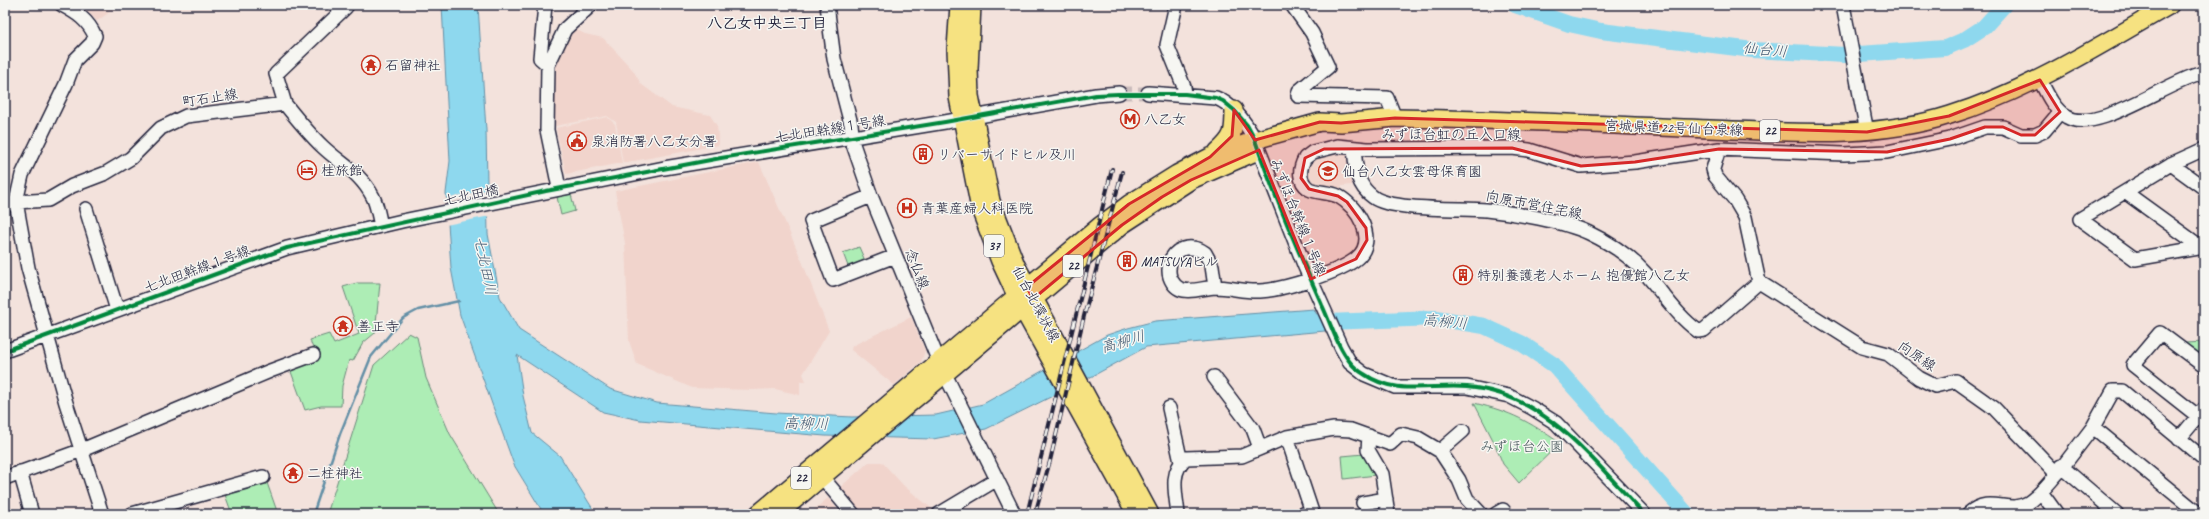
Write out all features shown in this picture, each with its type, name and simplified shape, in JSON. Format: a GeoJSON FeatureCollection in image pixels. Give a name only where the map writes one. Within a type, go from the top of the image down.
{"type":"FeatureCollection","features":[{"type":"Feature","properties":{"kind":"main road","name":"仙台北環状線"},"geometry":{"type":"LineString","coordinates":[[959,5],[956,49],[958,97],[968,118],[991,200],[1025,298],[1076,392],[1150,514]]}},
{"type":"Feature","properties":{"kind":"main road","name":"仙台北環状線"},"geometry":{"type":"LineString","coordinates":[[968,118],[970,96],[969,69],[972,5]]}},
{"type":"Feature","properties":{"kind":"main road","name":"宮城県道22号仙台泉線"},"geometry":{"type":"LineString","coordinates":[[1257,145],[1320,122],[1341,123],[1395,118],[1800,132],[1867,132],[1895,128],[1949,116],[1996,99],[2040,80],[2170,5]]}},
{"type":"Feature","properties":{"kind":"main road"},"geometry":{"type":"LineString","coordinates":[[1210,157],[1232,136],[1234,130],[1234,110]]}},
{"type":"Feature","properties":{"kind":"main road","name":"22"},"geometry":{"type":"LineString","coordinates":[[1025,298],[1101,224],[1129,204],[1177,174],[1210,157],[1257,145]]}},
{"type":"Feature","properties":{"kind":"main road","name":"22"},"geometry":{"type":"LineString","coordinates":[[778,514],[822,477],[886,408],[941,368],[1025,298],[1162,197],[1257,145]]}},
{"type":"Feature","properties":{"kind":"main road","name":"22"},"geometry":{"type":"LineString","coordinates":[[758,514],[852,444],[904,409],[941,368]]}},
{"type":"Feature","properties":{"kind":"main road","name":"仙台北環状線"},"geometry":{"type":"LineString","coordinates":[[1076,392],[1136,514]]}},
{"type":"Feature","properties":{"kind":"street"},"geometry":{"type":"LineString","coordinates":[[62,5],[79,14],[90,24],[95,36],[92,43],[75,60],[66,84],[22,175],[11,204],[66,403],[102,514]]}},
{"type":"Feature","properties":{"kind":"street"},"geometry":{"type":"LineString","coordinates":[[345,5],[346,7],[276,74],[285,104],[303,127],[325,149],[349,166],[364,183],[374,198],[381,226]]}},
{"type":"Feature","properties":{"kind":"street"},"geometry":{"type":"LineString","coordinates":[[545,5],[540,58],[548,65]]}},
{"type":"Feature","properties":{"kind":"street"},"geometry":{"type":"LineString","coordinates":[[552,190],[547,130],[548,65],[565,29],[591,5]]}},
{"type":"Feature","properties":{"kind":"street","name":"念仏線"},"geometry":{"type":"LineString","coordinates":[[827,5],[834,59],[852,124],[853,140],[871,196],[894,256],[941,368],[1014,514]]}},
{"type":"Feature","properties":{"kind":"street"},"geometry":{"type":"LineString","coordinates":[[1176,5],[1167,45],[1184,87],[1185,94]]}},
{"type":"Feature","properties":{"kind":"street"},"geometry":{"type":"LineString","coordinates":[[1292,5],[1312,33],[1328,67],[1299,91],[1298,96],[1387,98],[1395,118]]}},
{"type":"Feature","properties":{"kind":"street"},"geometry":{"type":"LineString","coordinates":[[1843,5],[1867,132]]}},
{"type":"Feature","properties":{"kind":"street"},"geometry":{"type":"LineString","coordinates":[[2040,80],[2060,112],[2078,121],[2092,121],[2109,116],[2169,85],[2204,73]]}},
{"type":"Feature","properties":{"kind":"street"},"geometry":{"type":"LineString","coordinates":[[1148,93],[1185,94],[1216,98],[1224,101],[1247,125],[1257,145]]}},
{"type":"Feature","properties":{"kind":"street","name":"七北田幹線１号線"},"geometry":{"type":"LineString","coordinates":[[552,190],[664,168],[853,140],[1096,94],[1119,94]]}},
{"type":"Feature","properties":{"kind":"street","name":"町石止線"},"geometry":{"type":"LineString","coordinates":[[11,204],[48,200],[72,186],[106,173],[131,158],[161,128],[186,116],[285,104]]}},
{"type":"Feature","properties":{"kind":"street","name":"みずほ台虹の丘入口線"},"geometry":{"type":"LineString","coordinates":[[1311,279],[1356,259],[1365,249],[1367,240],[1366,228],[1347,202],[1338,196],[1309,189],[1301,178],[1300,171],[1305,158],[1314,152],[1337,146],[1354,148],[1512,148],[1528,150],[1581,166],[1635,162],[1719,149],[1844,154],[1887,152],[1950,139],[1985,127],[2003,127],[2021,134],[2035,136],[2044,131],[2060,112]]}},
{"type":"Feature","properties":{"kind":"street","name":"みずほ台幹線１号線"},"geometry":{"type":"LineString","coordinates":[[1257,145],[1316,293],[1350,363],[1364,374],[1387,385],[1412,389],[1467,387],[1509,396],[1556,423],[1644,514]]}},
{"type":"Feature","properties":{"kind":"street","name":"向原市営住宅線"},"geometry":{"type":"LineString","coordinates":[[1354,148],[1356,172],[1361,184],[1366,192],[1384,203],[1487,210],[1569,226],[1588,232],[1607,242],[1626,255],[1644,272],[1688,323],[1698,331],[1704,330],[1759,282]]}},
{"type":"Feature","properties":{"kind":"street"},"geometry":{"type":"LineString","coordinates":[[1719,149],[1713,169],[1715,176],[1735,200],[1745,217],[1759,282]]}},
{"type":"Feature","properties":{"kind":"street"},"geometry":{"type":"LineString","coordinates":[[2202,247],[2135,259],[2080,219],[2171,164],[2204,149]]}},
{"type":"Feature","properties":{"kind":"street"},"geometry":{"type":"LineString","coordinates":[[2171,164],[2204,188]]}},
{"type":"Feature","properties":{"kind":"street","name":"七北田橋"},"geometry":{"type":"LineString","coordinates":[[402,221],[552,190]]}},
{"type":"Feature","properties":{"kind":"street"},"geometry":{"type":"LineString","coordinates":[[2125,192],[2202,247]]}},
{"type":"Feature","properties":{"kind":"street"},"geometry":{"type":"LineString","coordinates":[[871,196],[811,221],[833,280],[894,256]]}},
{"type":"Feature","properties":{"kind":"street"},"geometry":{"type":"LineString","coordinates":[[86,209],[118,310]]}},
{"type":"Feature","properties":{"kind":"street","name":"七北田幹線１号線"},"geometry":{"type":"LineString","coordinates":[[5,351],[47,337],[287,248],[402,221]]}},
{"type":"Feature","properties":{"kind":"street"},"geometry":{"type":"LineString","coordinates":[[1215,288],[1259,291],[1274,290],[1311,279]]}},
{"type":"Feature","properties":{"kind":"street","name":"向原線"},"geometry":{"type":"LineString","coordinates":[[1759,282],[1862,347],[1888,354],[1919,378],[1935,386],[1956,382],[1994,408],[2059,470],[2117,514]]}},
{"type":"Feature","properties":{"kind":"street"},"geometry":{"type":"LineString","coordinates":[[2179,439],[2202,415],[2133,365],[2160,333],[2204,366]]}},
{"type":"Feature","properties":{"kind":"street"},"geometry":{"type":"LineString","coordinates":[[5,478],[82,450],[270,371],[312,355]]}},
{"type":"Feature","properties":{"kind":"street"},"geometry":{"type":"LineString","coordinates":[[1214,377],[1252,429],[1260,448]]}},
{"type":"Feature","properties":{"kind":"street"},"geometry":{"type":"LineString","coordinates":[[1968,514],[1983,504],[2014,507],[2027,503],[2041,492],[2093,427],[2114,391],[2122,391],[2204,459]]}},
{"type":"Feature","properties":{"kind":"street"},"geometry":{"type":"LineString","coordinates":[[1169,408],[1181,462]]}},
{"type":"Feature","properties":{"kind":"street"},"geometry":{"type":"LineString","coordinates":[[2093,427],[2199,514]]}},
{"type":"Feature","properties":{"kind":"street"},"geometry":{"type":"LineString","coordinates":[[1178,514],[1174,480],[1181,462],[1186,458],[1194,456],[1242,456],[1287,437],[1334,429],[1351,430],[1390,444],[1401,434],[1418,438],[1440,451],[1459,480],[1467,499],[1481,514]]}},
{"type":"Feature","properties":{"kind":"street"},"geometry":{"type":"LineString","coordinates":[[1440,451],[1463,432]]}},
{"type":"Feature","properties":{"kind":"street"},"geometry":{"type":"LineString","coordinates":[[1369,436],[1368,450],[1382,474],[1388,514]]}},
{"type":"Feature","properties":{"kind":"street"},"geometry":{"type":"LineString","coordinates":[[1287,437],[1312,512],[1303,514]]}},
{"type":"Feature","properties":{"kind":"street"},"geometry":{"type":"LineString","coordinates":[[20,472],[32,514]]}},
{"type":"Feature","properties":{"kind":"street"},"geometry":{"type":"LineString","coordinates":[[132,514],[176,508],[263,477]]}},
{"type":"Feature","properties":{"kind":"street"},"geometry":{"type":"LineString","coordinates":[[822,477],[852,514]]}},
{"type":"Feature","properties":{"kind":"street"},"geometry":{"type":"LineString","coordinates":[[940,514],[996,480]]}},
{"type":"Feature","properties":{"kind":"street"},"geometry":{"type":"LineString","coordinates":[[2041,492],[2057,514]]}},
{"type":"Feature","properties":{"kind":"street"},"geometry":{"type":"LineString","coordinates":[[1363,503],[1386,499]]}},
{"type":"Feature","properties":{"kind":"street"},"geometry":{"type":"LineString","coordinates":[[1496,514],[1503,510],[1506,514]]}},
{"type":"Feature","properties":{"kind":"highlighted area"},"geometry":{"type":"Polygon","coordinates":[[[2040,80],[2060,112],[2035,135],[2021,135],[2003,127],[1985,127],[1950,139],[1887,152],[1719,149],[1635,162],[1581,166],[1512,148],[1324,149],[1305,158],[1301,178],[1309,189],[1338,196],[1347,202],[1366,228],[1367,240],[1356,259],[1311,279],[1259,150],[1191,180],[1162,197],[1122,225],[1033,299],[1027,287],[1129,204],[1210,157],[1232,136],[1234,110],[1255,140],[1320,122],[1341,123],[1395,118],[1867,132],[1949,116],[2040,80]]]}},
{"type":"Feature","properties":{"kind":"shaded area"},"geometry":{"type":"Polygon","coordinates":[[[76,5],[120,5],[97,21],[88,12],[76,5]]]}},
{"type":"Feature","properties":{"kind":"shaded area"},"geometry":{"type":"Polygon","coordinates":[[[571,27],[585,34],[603,38],[633,70],[641,84],[672,107],[710,115],[717,126],[719,145],[623,163],[616,122],[607,116],[555,126],[551,89],[556,61],[571,27]]]}},
{"type":"Feature","properties":{"kind":"shaded area"},"geometry":{"type":"Polygon","coordinates":[[[607,117],[615,124],[622,163],[566,174],[556,128],[607,117]]]}},
{"type":"Feature","properties":{"kind":"shaded area","name":"仙台八乙女雲母保育園"},"geometry":{"type":"Polygon","coordinates":[[[1333,152],[1343,152],[1349,156],[1352,185],[1342,186],[1340,193],[1316,187],[1308,180],[1306,167],[1314,157],[1333,152]]]}},
{"type":"Feature","properties":{"kind":"shaded area"},"geometry":{"type":"Polygon","coordinates":[[[759,162],[802,261],[829,331],[803,374],[806,381],[800,382],[800,395],[775,389],[753,390],[692,388],[637,364],[629,341],[625,243],[615,191],[759,162]]]}},
{"type":"Feature","properties":{"kind":"shaded area"},"geometry":{"type":"Polygon","coordinates":[[[911,317],[925,351],[921,362],[894,385],[851,350],[852,346],[911,317]]]}},
{"type":"Feature","properties":{"kind":"shaded area"},"geometry":{"type":"Polygon","coordinates":[[[869,462],[882,462],[904,486],[936,512],[933,514],[857,514],[837,490],[869,462]]]}},
{"type":"Feature","properties":{"kind":"shaded area"},"geometry":{"type":"Polygon","coordinates":[[[828,498],[841,514],[809,514],[828,498]]]}},
{"type":"Feature","properties":{"kind":"green space"},"geometry":{"type":"Polygon","coordinates":[[[571,194],[575,211],[561,215],[557,197],[571,194]]]}},
{"type":"Feature","properties":{"kind":"green space"},"geometry":{"type":"Polygon","coordinates":[[[859,247],[866,263],[849,269],[843,253],[859,247]]]}},
{"type":"Feature","properties":{"kind":"green space"},"geometry":{"type":"Polygon","coordinates":[[[357,283],[380,283],[375,333],[363,343],[353,361],[349,360],[342,386],[341,406],[321,406],[305,410],[290,369],[316,357],[310,340],[329,334],[334,344],[359,334],[343,287],[357,283]]]}},
{"type":"Feature","properties":{"kind":"green space"},"geometry":{"type":"Polygon","coordinates":[[[409,333],[417,337],[426,378],[450,434],[499,514],[327,514],[374,365],[409,333]]]}},
{"type":"Feature","properties":{"kind":"green space"},"geometry":{"type":"Polygon","coordinates":[[[2204,342],[2204,358],[2185,343],[2204,342]]]}},
{"type":"Feature","properties":{"kind":"green space","name":"みずほ台公園"},"geometry":{"type":"Polygon","coordinates":[[[1474,403],[1499,410],[1519,418],[1560,443],[1519,483],[1503,464],[1493,440],[1474,403]]]}},
{"type":"Feature","properties":{"kind":"green space"},"geometry":{"type":"Polygon","coordinates":[[[1364,454],[1376,475],[1344,479],[1342,456],[1364,454]]]}},
{"type":"Feature","properties":{"kind":"green space"},"geometry":{"type":"Polygon","coordinates":[[[266,480],[278,514],[232,514],[224,492],[266,480]]]}},
{"type":"Feature","properties":{"kind":"water","name":"七北田川"},"geometry":{"type":"Polygon","coordinates":[[[442,5],[478,5],[486,130],[488,234],[500,297],[519,330],[610,389],[657,403],[776,413],[852,417],[936,415],[983,404],[1107,335],[1155,321],[1314,309],[1325,331],[1146,347],[1089,378],[986,429],[933,439],[825,436],[640,420],[603,412],[517,355],[523,396],[532,433],[560,456],[596,514],[544,514],[514,465],[460,315],[451,268],[446,193],[450,161],[442,5]]]}},
{"type":"Feature","properties":{"kind":"pier"},"geometry":{"type":"Polygon","coordinates":[[[490,189],[490,216],[446,225],[445,199],[490,189]]]}},
{"type":"Feature","properties":{"kind":"waterway","name":"仙台川"},"geometry":{"type":"LineString","coordinates":[[1515,5],[1569,24],[1601,31],[1753,50],[1845,55],[1945,48],[1964,40],[1984,27],[2004,5]]}},
{"type":"Feature","properties":{"kind":"waterway"},"geometry":{"type":"LineString","coordinates":[[313,514],[340,434],[371,357],[403,318],[418,310],[459,301]]}},
{"type":"Feature","properties":{"kind":"waterway","name":"高柳川"},"geometry":{"type":"LineString","coordinates":[[1299,323],[1436,318],[1484,326],[1521,343],[1554,365],[1687,514]]}},
{"type":"Feature","properties":{"kind":"tunnel"},"geometry":{"type":"LineString","coordinates":[[1119,93],[1148,93]]}},
{"type":"Feature","properties":{"kind":"railway"},"geometry":{"type":"LineString","coordinates":[[1027,514],[1112,169]]}},
{"type":"Feature","properties":{"kind":"railway"},"geometry":{"type":"LineString","coordinates":[[1035,514],[1050,461],[1084,316],[1122,172]]}},
{"type":"Feature","properties":{"kind":"cycle path"},"geometry":{"type":"LineString","coordinates":[[5,351],[287,248],[546,191],[721,158],[945,122],[1096,95],[1185,94],[1216,98],[1223,101],[1234,110],[1247,125],[1255,140],[1270,182],[1334,335],[1345,356],[1354,367],[1376,381],[1388,385],[1414,388],[1454,386],[1467,387],[1495,392],[1521,402],[1544,416],[1566,433],[1587,453],[1644,514]]}},
{"type":"Feature","properties":{"kind":"place","name":"石留神社"},"geometry":{"type":"Point","coordinates":[371,65]}},
{"type":"Feature","properties":{"kind":"place","name":"八乙女"},"geometry":{"type":"Point","coordinates":[1130,119]}},
{"type":"Feature","properties":{"kind":"place","name":"泉消防署八乙女分署"},"geometry":{"type":"Point","coordinates":[577,141]}},
{"type":"Feature","properties":{"kind":"place","name":"リバーサイドヒル及川"},"geometry":{"type":"Point","coordinates":[923,154]}},
{"type":"Feature","properties":{"kind":"place","name":"桂旅館"},"geometry":{"type":"Point","coordinates":[307,170]}},
{"type":"Feature","properties":{"kind":"place","name":"仙台八乙女雲母保育園"},"geometry":{"type":"Point","coordinates":[1328,171]}},
{"type":"Feature","properties":{"kind":"place","name":"青葉産婦人科医院"},"geometry":{"type":"Point","coordinates":[907,208]}},
{"type":"Feature","properties":{"kind":"place","name":"MATSUYAビル"},"geometry":{"type":"Point","coordinates":[1127,261]}},
{"type":"Feature","properties":{"kind":"place","name":"特別養護老人ホーム 抱優館八乙女"},"geometry":{"type":"Point","coordinates":[1463,275]}},
{"type":"Feature","properties":{"kind":"place","name":"善正寺"},"geometry":{"type":"Point","coordinates":[343,326]}},
{"type":"Feature","properties":{"kind":"place","name":"二柱神社"},"geometry":{"type":"Point","coordinates":[293,473]}},
{"type":"Feature","properties":{"kind":"district","name":"八乙女中央三丁目"},"geometry":{"type":"Point","coordinates":[767,23]}}]}
